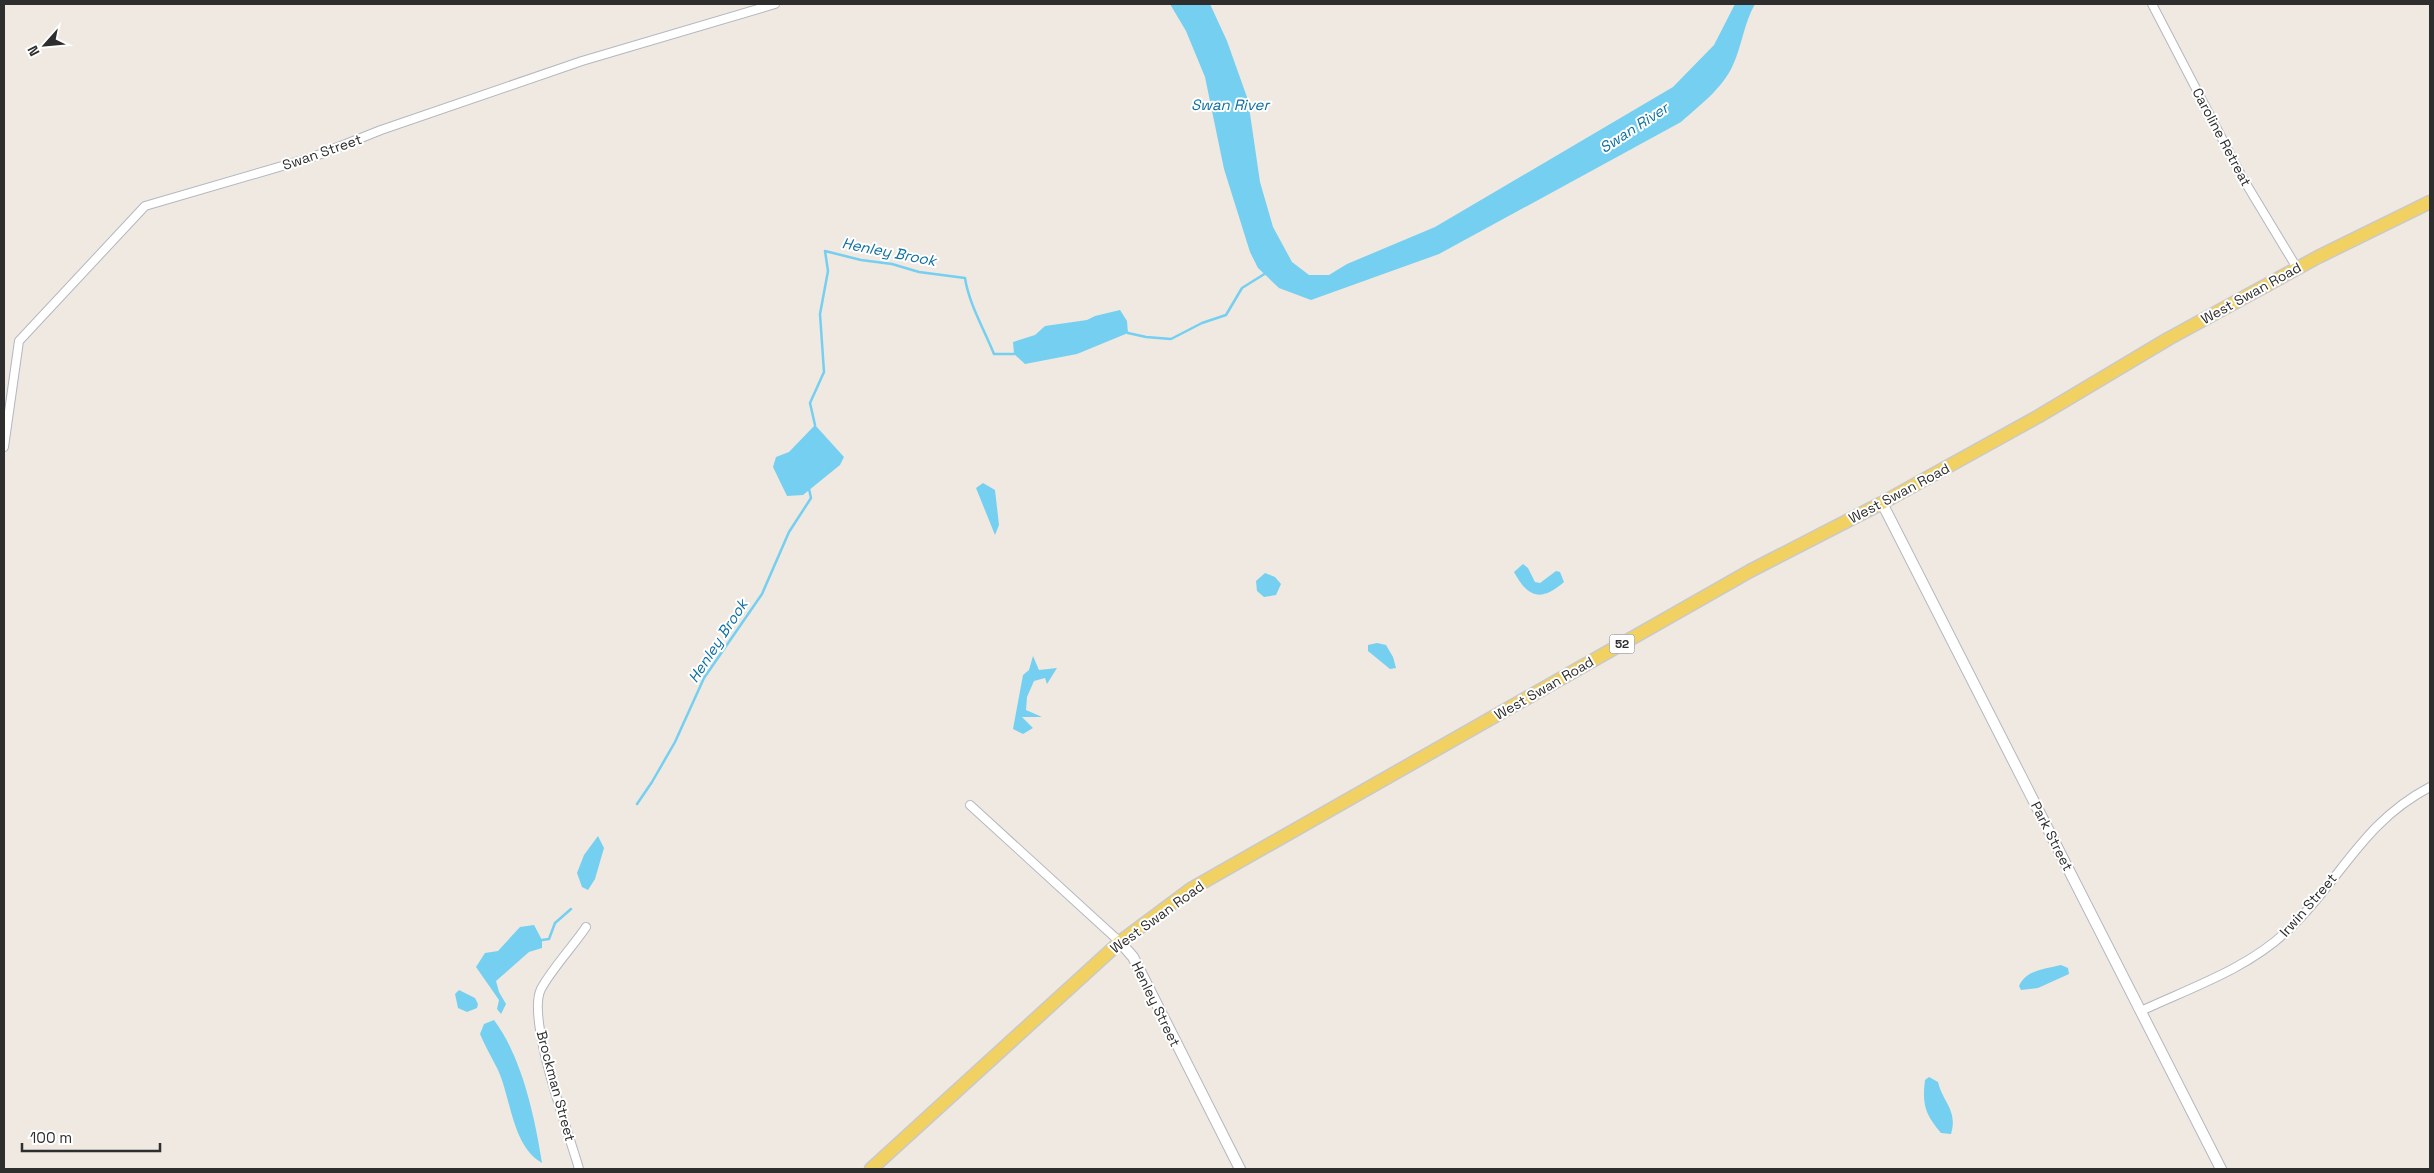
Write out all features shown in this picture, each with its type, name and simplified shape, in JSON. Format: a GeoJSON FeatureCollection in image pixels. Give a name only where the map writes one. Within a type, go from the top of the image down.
{"type":"FeatureCollection","features":[{"type":"Feature","properties":{"kind":"main road","name":"West Swan Road"},"geometry":{"type":"LineString","coordinates":[[871,1169],[1120,942],[1191,889],[1750,571],[1882,503],[2039,416],[2168,339],[2297,268],[2430,202]]}},
{"type":"Feature","properties":{"kind":"street","name":"Swan Street"},"geometry":{"type":"LineString","coordinates":[[4,447],[20,341],[145,206],[313,157],[380,130],[582,61],[775,4]]}},
{"type":"Feature","properties":{"kind":"street","name":"Caroline Retreat"},"geometry":{"type":"LineString","coordinates":[[2152,4],[2242,177],[2297,268]]}},
{"type":"Feature","properties":{"kind":"street","name":"Park Street"},"geometry":{"type":"LineString","coordinates":[[1882,503],[2221,1169]]}},
{"type":"Feature","properties":{"kind":"street","name":"Irwin Street"},"geometry":{"type":"LineString","coordinates":[[2140,1011],[2232,970],[2278,940],[2298,920],[2379,822],[2396,808],[2430,787]]}},
{"type":"Feature","properties":{"kind":"street","name":"Henley Street"},"geometry":{"type":"LineString","coordinates":[[970,805],[1134,957],[1240,1169]]}},
{"type":"Feature","properties":{"kind":"street","name":"Brockman Street"},"geometry":{"type":"LineString","coordinates":[[579,1169],[540,1036],[537,1010],[541,990],[586,927]]}},
{"type":"Feature","properties":{"kind":"water","name":"Swan River"},"geometry":{"type":"Polygon","coordinates":[[[1170,4],[1210,4],[1227,41],[1248,100],[1260,182],[1273,227],[1292,262],[1309,275],[1329,275],[1347,264],[1435,227],[1673,87],[1714,45],[1735,4],[1755,4],[1733,65],[1723,82],[1681,122],[1439,254],[1311,300],[1279,288],[1258,268],[1250,252],[1224,169],[1205,77],[1186,31],[1170,4]]]}},
{"type":"Feature","properties":{"kind":"water"},"geometry":{"type":"Polygon","coordinates":[[[1120,310],[1127,321],[1128,333],[1077,354],[1025,364],[1014,354],[1013,342],[1035,335],[1045,326],[1087,320],[1095,316],[1120,310]]]}},
{"type":"Feature","properties":{"kind":"water"},"geometry":{"type":"Polygon","coordinates":[[[815,425],[844,457],[840,465],[803,495],[787,496],[773,467],[776,457],[789,452],[815,425]]]}},
{"type":"Feature","properties":{"kind":"water"},"geometry":{"type":"Polygon","coordinates":[[[983,483],[995,490],[999,525],[995,535],[976,488],[983,483]]]}},
{"type":"Feature","properties":{"kind":"water"},"geometry":{"type":"Polygon","coordinates":[[[1523,564],[1528,568],[1535,582],[1540,583],[1556,571],[1560,572],[1564,582],[1548,593],[1536,594],[1530,592],[1519,581],[1514,572],[1523,564]]]}},
{"type":"Feature","properties":{"kind":"water"},"geometry":{"type":"Polygon","coordinates":[[[1265,573],[1275,577],[1281,584],[1276,595],[1264,597],[1257,591],[1256,581],[1265,573]]]}},
{"type":"Feature","properties":{"kind":"water"},"geometry":{"type":"Polygon","coordinates":[[[1377,643],[1386,645],[1393,657],[1396,668],[1390,669],[1368,651],[1368,645],[1377,643]]]}},
{"type":"Feature","properties":{"kind":"water"},"geometry":{"type":"Polygon","coordinates":[[[1033,656],[1039,670],[1057,668],[1047,684],[1045,678],[1034,681],[1027,697],[1026,710],[1042,717],[1022,717],[1033,728],[1023,734],[1013,729],[1023,675],[1029,670],[1033,656]]]}},
{"type":"Feature","properties":{"kind":"water"},"geometry":{"type":"Polygon","coordinates":[[[598,836],[604,848],[595,879],[588,890],[582,887],[577,873],[584,855],[598,836]]]}},
{"type":"Feature","properties":{"kind":"water"},"geometry":{"type":"Polygon","coordinates":[[[534,925],[542,940],[542,948],[529,952],[496,981],[499,992],[506,1004],[501,1014],[497,1009],[499,1000],[476,967],[485,953],[498,951],[520,927],[534,925]]]}},
{"type":"Feature","properties":{"kind":"water"},"geometry":{"type":"Polygon","coordinates":[[[2061,965],[2068,968],[2069,974],[2038,988],[2021,990],[2019,986],[2031,973],[2061,965]]]}},
{"type":"Feature","properties":{"kind":"water"},"geometry":{"type":"Polygon","coordinates":[[[459,990],[475,998],[478,1004],[477,1008],[467,1012],[458,1008],[455,994],[459,990]]]}},
{"type":"Feature","properties":{"kind":"water"},"geometry":{"type":"Polygon","coordinates":[[[494,1020],[504,1035],[520,1070],[531,1108],[542,1163],[524,1145],[518,1133],[498,1070],[480,1034],[484,1024],[494,1020]]]}},
{"type":"Feature","properties":{"kind":"water"},"geometry":{"type":"Polygon","coordinates":[[[1929,1077],[1938,1082],[1951,1113],[1953,1126],[1951,1134],[1941,1133],[1931,1120],[1926,1109],[1924,1096],[1925,1080],[1929,1077]]]}},
{"type":"Feature","properties":{"kind":"waterway","name":"Henley Brook"},"geometry":{"type":"LineString","coordinates":[[815,425],[810,403],[824,372],[820,314],[828,271],[825,251],[861,260],[892,264],[919,272],[965,278],[973,307],[994,354],[1014,354]]}},
{"type":"Feature","properties":{"kind":"waterway","name":"Henley Brook"},"geometry":{"type":"LineString","coordinates":[[1128,333],[1171,339],[1202,323],[1226,315],[1242,288],[1266,273]]}},
{"type":"Feature","properties":{"kind":"waterway","name":"Henley Brook"},"geometry":{"type":"LineString","coordinates":[[637,804],[675,742],[704,678],[762,594],[789,532],[811,498],[809,489]]}},
{"type":"Feature","properties":{"kind":"waterway","name":"Henley Brook"},"geometry":{"type":"LineString","coordinates":[[542,940],[549,939],[555,923],[571,909]]}}]}
